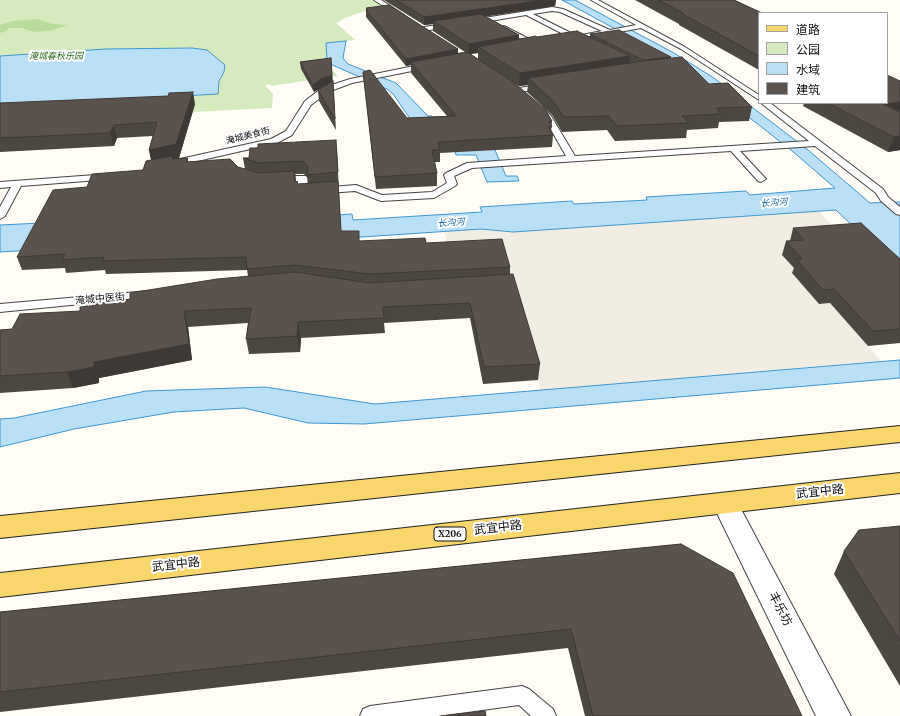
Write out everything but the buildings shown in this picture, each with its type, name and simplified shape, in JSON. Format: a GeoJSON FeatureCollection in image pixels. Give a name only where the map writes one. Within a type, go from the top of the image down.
{"type":"FeatureCollection","features":[{"type":"Feature","properties":{"kind":"main road"},"geometry":{"type":"LineString","coordinates":[[0,527],[900,434]]}},
{"type":"Feature","properties":{"kind":"main road","name":"武宜中路"},"geometry":{"type":"LineString","coordinates":[[0,585],[900,483]]}},
{"type":"Feature","properties":{"kind":"street","name":"丰乐坊"},"geometry":{"type":"LineString","coordinates":[[725,503],[834,716]]}},
{"type":"Feature","properties":{"kind":"lane"},"geometry":{"type":"LineString","coordinates":[[377,0],[406,18]]}},
{"type":"Feature","properties":{"kind":"lane"},"geometry":{"type":"LineString","coordinates":[[594,0],[683,48],[758,97]]}},
{"type":"Feature","properties":{"kind":"lane"},"geometry":{"type":"LineString","coordinates":[[467,22],[552,9],[561,10],[609,32]]}},
{"type":"Feature","properties":{"kind":"lane"},"geometry":{"type":"LineString","coordinates":[[526,13],[588,44]]}},
{"type":"Feature","properties":{"kind":"lane"},"geometry":{"type":"LineString","coordinates":[[488,19],[540,44],[522,48]]}},
{"type":"Feature","properties":{"kind":"lane"},"geometry":{"type":"LineString","coordinates":[[437,37],[421,27],[459,24]]}},
{"type":"Feature","properties":{"kind":"lane"},"geometry":{"type":"LineString","coordinates":[[560,40],[643,26]]}},
{"type":"Feature","properties":{"kind":"lane","name":"淹城美食街"},"geometry":{"type":"LineString","coordinates":[[160,167],[224,156],[274,142],[289,133],[308,103],[325,90],[350,81],[440,63]]}},
{"type":"Feature","properties":{"kind":"lane"},"geometry":{"type":"LineString","coordinates":[[692,65],[707,64]]}},
{"type":"Feature","properties":{"kind":"lane"},"geometry":{"type":"LineString","coordinates":[[519,91],[549,85]]}},
{"type":"Feature","properties":{"kind":"lane"},"geometry":{"type":"LineString","coordinates":[[534,104],[548,118],[572,158]]}},
{"type":"Feature","properties":{"kind":"lane"},"geometry":{"type":"LineString","coordinates":[[766,104],[880,191],[884,199],[900,212]]}},
{"type":"Feature","properties":{"kind":"lane"},"geometry":{"type":"LineString","coordinates":[[268,180],[302,178],[302,192],[356,188],[381,198],[434,195],[452,184],[449,175],[470,165],[818,143]]}},
{"type":"Feature","properties":{"kind":"lane"},"geometry":{"type":"LineString","coordinates":[[734,148],[761,179]]}},
{"type":"Feature","properties":{"kind":"lane"},"geometry":{"type":"LineString","coordinates":[[0,185],[117,176]]}},
{"type":"Feature","properties":{"kind":"lane"},"geometry":{"type":"LineString","coordinates":[[0,216],[17,184]]}},
{"type":"Feature","properties":{"kind":"lane","name":"淹城中医街"},"geometry":{"type":"LineString","coordinates":[[0,308],[156,295]]}},
{"type":"Feature","properties":{"kind":"lane"},"geometry":{"type":"LineString","coordinates":[[370,716],[522,695],[546,716]]}},
{"type":"Feature","properties":{"kind":"green space","name":"淹城春秋乐园"},"geometry":{"type":"Polygon","coordinates":[[[0,0],[430,0],[371,9],[345,18],[336,23],[355,40],[326,43],[328,66],[338,76],[271,86],[270,84],[265,85],[273,94],[272,108],[193,112],[0,114],[0,0]]]}},
{"type":"Feature","properties":{"kind":"green space"},"geometry":{"type":"Polygon","coordinates":[[[37,19],[52,24],[68,25],[53,30],[35,32],[21,28],[10,28],[2,33],[0,32],[0,25],[13,21],[37,19]]]}},
{"type":"Feature","properties":{"kind":"shaded area"},"geometry":{"type":"Polygon","coordinates":[[[818,211],[844,238],[798,273],[793,274],[819,304],[830,303],[881,361],[541,390],[513,294],[449,255],[444,231],[481,229],[513,232],[818,211]]]}},
{"type":"Feature","properties":{"kind":"water","name":"长沟河"},"geometry":{"type":"Polygon","coordinates":[[[562,0],[575,0],[674,53],[714,78],[808,150],[870,203],[900,202],[900,271],[836,210],[513,232],[481,229],[347,238],[102,246],[0,252],[0,225],[104,220],[226,222],[352,214],[353,220],[482,212],[480,207],[572,201],[574,204],[647,200],[646,197],[746,191],[750,195],[835,188],[791,150],[697,77],[641,43],[562,0]]]}},
{"type":"Feature","properties":{"kind":"water"},"geometry":{"type":"Polygon","coordinates":[[[346,41],[343,58],[348,64],[396,83],[428,116],[432,116],[436,120],[495,150],[506,176],[517,176],[519,181],[487,182],[476,155],[456,155],[448,127],[413,123],[393,94],[387,89],[330,64],[327,60],[326,43],[346,41]]]}},
{"type":"Feature","properties":{"kind":"water"},"geometry":{"type":"Polygon","coordinates":[[[192,48],[207,50],[225,65],[224,72],[219,81],[218,94],[0,106],[0,56],[106,49],[192,48]]]}},
{"type":"Feature","properties":{"kind":"water"},"geometry":{"type":"Polygon","coordinates":[[[900,360],[900,378],[364,424],[308,423],[244,408],[174,412],[74,429],[0,447],[0,419],[14,418],[146,391],[265,387],[375,404],[900,360]]]}}]}
